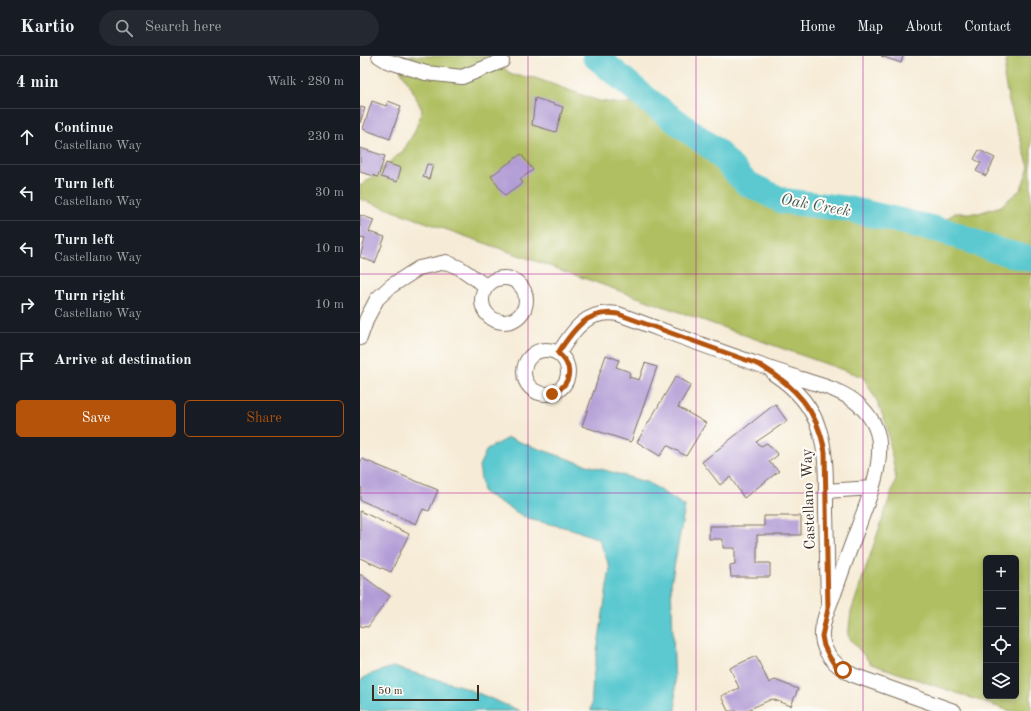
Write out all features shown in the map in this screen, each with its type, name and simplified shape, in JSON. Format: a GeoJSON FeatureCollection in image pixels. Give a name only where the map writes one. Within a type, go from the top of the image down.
{"type":"FeatureCollection","features":[{"type":"Feature","properties":{"kind":"street"},"geometry":{"type":"LineString","coordinates":[[379,56],[386,61],[426,73],[462,77],[502,61]]}},
{"type":"Feature","properties":{"kind":"street"},"geometry":{"type":"LineString","coordinates":[[360,338],[367,318],[377,299],[391,286],[419,268],[446,262],[460,268],[486,286]]}},
{"type":"Feature","properties":{"kind":"street","name":"Castellano Way"},"geometry":{"type":"LineString","coordinates":[[558,353],[568,338],[590,317],[608,313],[618,314],[837,391],[848,397],[866,412],[877,433],[879,443],[877,467],[872,488],[828,609],[822,636],[826,651],[834,664],[853,675],[954,711]]}},
{"type":"Feature","properties":{"kind":"street","name":"Castellano Way"},"geometry":{"type":"LineString","coordinates":[[760,365],[792,388],[801,398],[820,429],[825,452],[828,609]]}},
{"type":"Feature","properties":{"kind":"street"},"geometry":{"type":"LineString","coordinates":[[826,491],[872,488]]}},
{"type":"Feature","properties":{"kind":"green space"},"geometry":{"type":"Polygon","coordinates":[[[395,56],[493,56],[494,59],[512,75],[535,78],[599,101],[622,104],[647,103],[668,111],[688,123],[743,172],[759,182],[814,202],[911,227],[936,226],[955,213],[979,213],[1001,206],[1021,189],[1029,167],[1009,102],[1004,77],[1007,56],[1031,56],[1031,711],[1010,711],[871,664],[848,636],[851,612],[896,479],[887,427],[877,401],[863,377],[360,199],[360,185],[362,185],[403,151],[415,131],[422,110],[411,87],[399,68],[395,56]]]}},
{"type":"Feature","properties":{"kind":"water"},"geometry":{"type":"Polygon","coordinates":[[[508,438],[577,462],[649,483],[685,506],[671,584],[676,711],[591,711],[593,678],[610,568],[599,539],[572,529],[528,519],[483,492],[479,466],[487,449],[508,438]]]}},
{"type":"Feature","properties":{"kind":"water"},"geometry":{"type":"Polygon","coordinates":[[[393,667],[461,686],[520,711],[360,711],[360,681],[368,675],[393,667]]]}},
{"type":"Feature","properties":{"kind":"building"},"geometry":{"type":"Polygon","coordinates":[[[881,56],[903,56],[901,63],[881,56]]]}},
{"type":"Feature","properties":{"kind":"building"},"geometry":{"type":"Polygon","coordinates":[[[535,98],[563,107],[556,132],[532,125],[535,98]]]}},
{"type":"Feature","properties":{"kind":"building"},"geometry":{"type":"Polygon","coordinates":[[[372,101],[386,106],[388,101],[401,106],[390,139],[363,129],[372,101]]]}},
{"type":"Feature","properties":{"kind":"building"},"geometry":{"type":"Polygon","coordinates":[[[360,107],[365,108],[360,123],[360,107]]]}},
{"type":"Feature","properties":{"kind":"building"},"geometry":{"type":"Polygon","coordinates":[[[360,148],[385,156],[378,177],[360,172],[360,148]]]}},
{"type":"Feature","properties":{"kind":"building"},"geometry":{"type":"Polygon","coordinates":[[[979,150],[995,158],[986,176],[976,171],[981,163],[974,159],[979,150]]]}},
{"type":"Feature","properties":{"kind":"building"},"geometry":{"type":"Polygon","coordinates":[[[521,154],[533,170],[520,179],[523,183],[505,196],[491,176],[521,154]]]}},
{"type":"Feature","properties":{"kind":"building"},"geometry":{"type":"Polygon","coordinates":[[[386,163],[401,168],[397,182],[381,177],[386,163]]]}},
{"type":"Feature","properties":{"kind":"building"},"geometry":{"type":"Polygon","coordinates":[[[427,164],[433,165],[429,179],[423,177],[427,164]]]}},
{"type":"Feature","properties":{"kind":"building"},"geometry":{"type":"Polygon","coordinates":[[[360,215],[374,220],[369,232],[385,237],[375,263],[360,257],[365,239],[360,238],[360,215]]]}},
{"type":"Feature","properties":{"kind":"building"},"geometry":{"type":"Polygon","coordinates":[[[606,355],[619,360],[616,367],[630,372],[629,377],[639,380],[645,363],[657,367],[631,442],[582,426],[606,355]]]}},
{"type":"Feature","properties":{"kind":"building"},"geometry":{"type":"Polygon","coordinates":[[[676,376],[691,385],[678,407],[706,423],[686,456],[667,445],[660,456],[637,442],[676,376]]]}},
{"type":"Feature","properties":{"kind":"building"},"geometry":{"type":"Polygon","coordinates":[[[775,404],[787,421],[756,442],[761,446],[767,443],[778,455],[769,462],[779,471],[744,498],[730,477],[720,485],[702,462],[775,404]]]}},
{"type":"Feature","properties":{"kind":"building"},"geometry":{"type":"Polygon","coordinates":[[[362,459],[438,490],[429,511],[423,509],[416,524],[360,500],[362,488],[360,487],[360,464],[362,459]]]}},
{"type":"Feature","properties":{"kind":"building"},"geometry":{"type":"Polygon","coordinates":[[[360,511],[409,534],[391,572],[360,558],[360,511]]]}},
{"type":"Feature","properties":{"kind":"building"},"geometry":{"type":"Polygon","coordinates":[[[764,516],[801,516],[801,535],[757,535],[757,563],[770,563],[770,577],[731,577],[730,565],[735,564],[735,548],[723,548],[723,539],[709,539],[709,526],[764,526],[764,516]]]}},
{"type":"Feature","properties":{"kind":"building"},"geometry":{"type":"Polygon","coordinates":[[[360,574],[390,596],[368,627],[360,626],[360,574]]]}},
{"type":"Feature","properties":{"kind":"building"},"geometry":{"type":"Polygon","coordinates":[[[756,656],[769,683],[775,680],[798,689],[791,706],[772,699],[745,711],[728,711],[721,696],[739,688],[730,668],[756,656]]]}},
{"type":"Feature","properties":{"kind":"waterway","name":"Oak Creek"},"geometry":{"type":"LineString","coordinates":[[595,56],[649,101],[715,150],[746,183],[783,201],[848,209],[948,232],[995,250],[1031,259]]}},
{"type":"Feature","properties":{"kind":"route"},"geometry":{"type":"LineString","coordinates":[[552,394],[565,385],[568,378],[569,371],[567,363],[558,353],[568,338],[590,317],[608,313],[618,314],[760,365],[792,388],[801,398],[815,419],[823,440],[826,467],[828,609],[822,636],[824,646],[829,656],[834,664],[843,670]]}}]}
